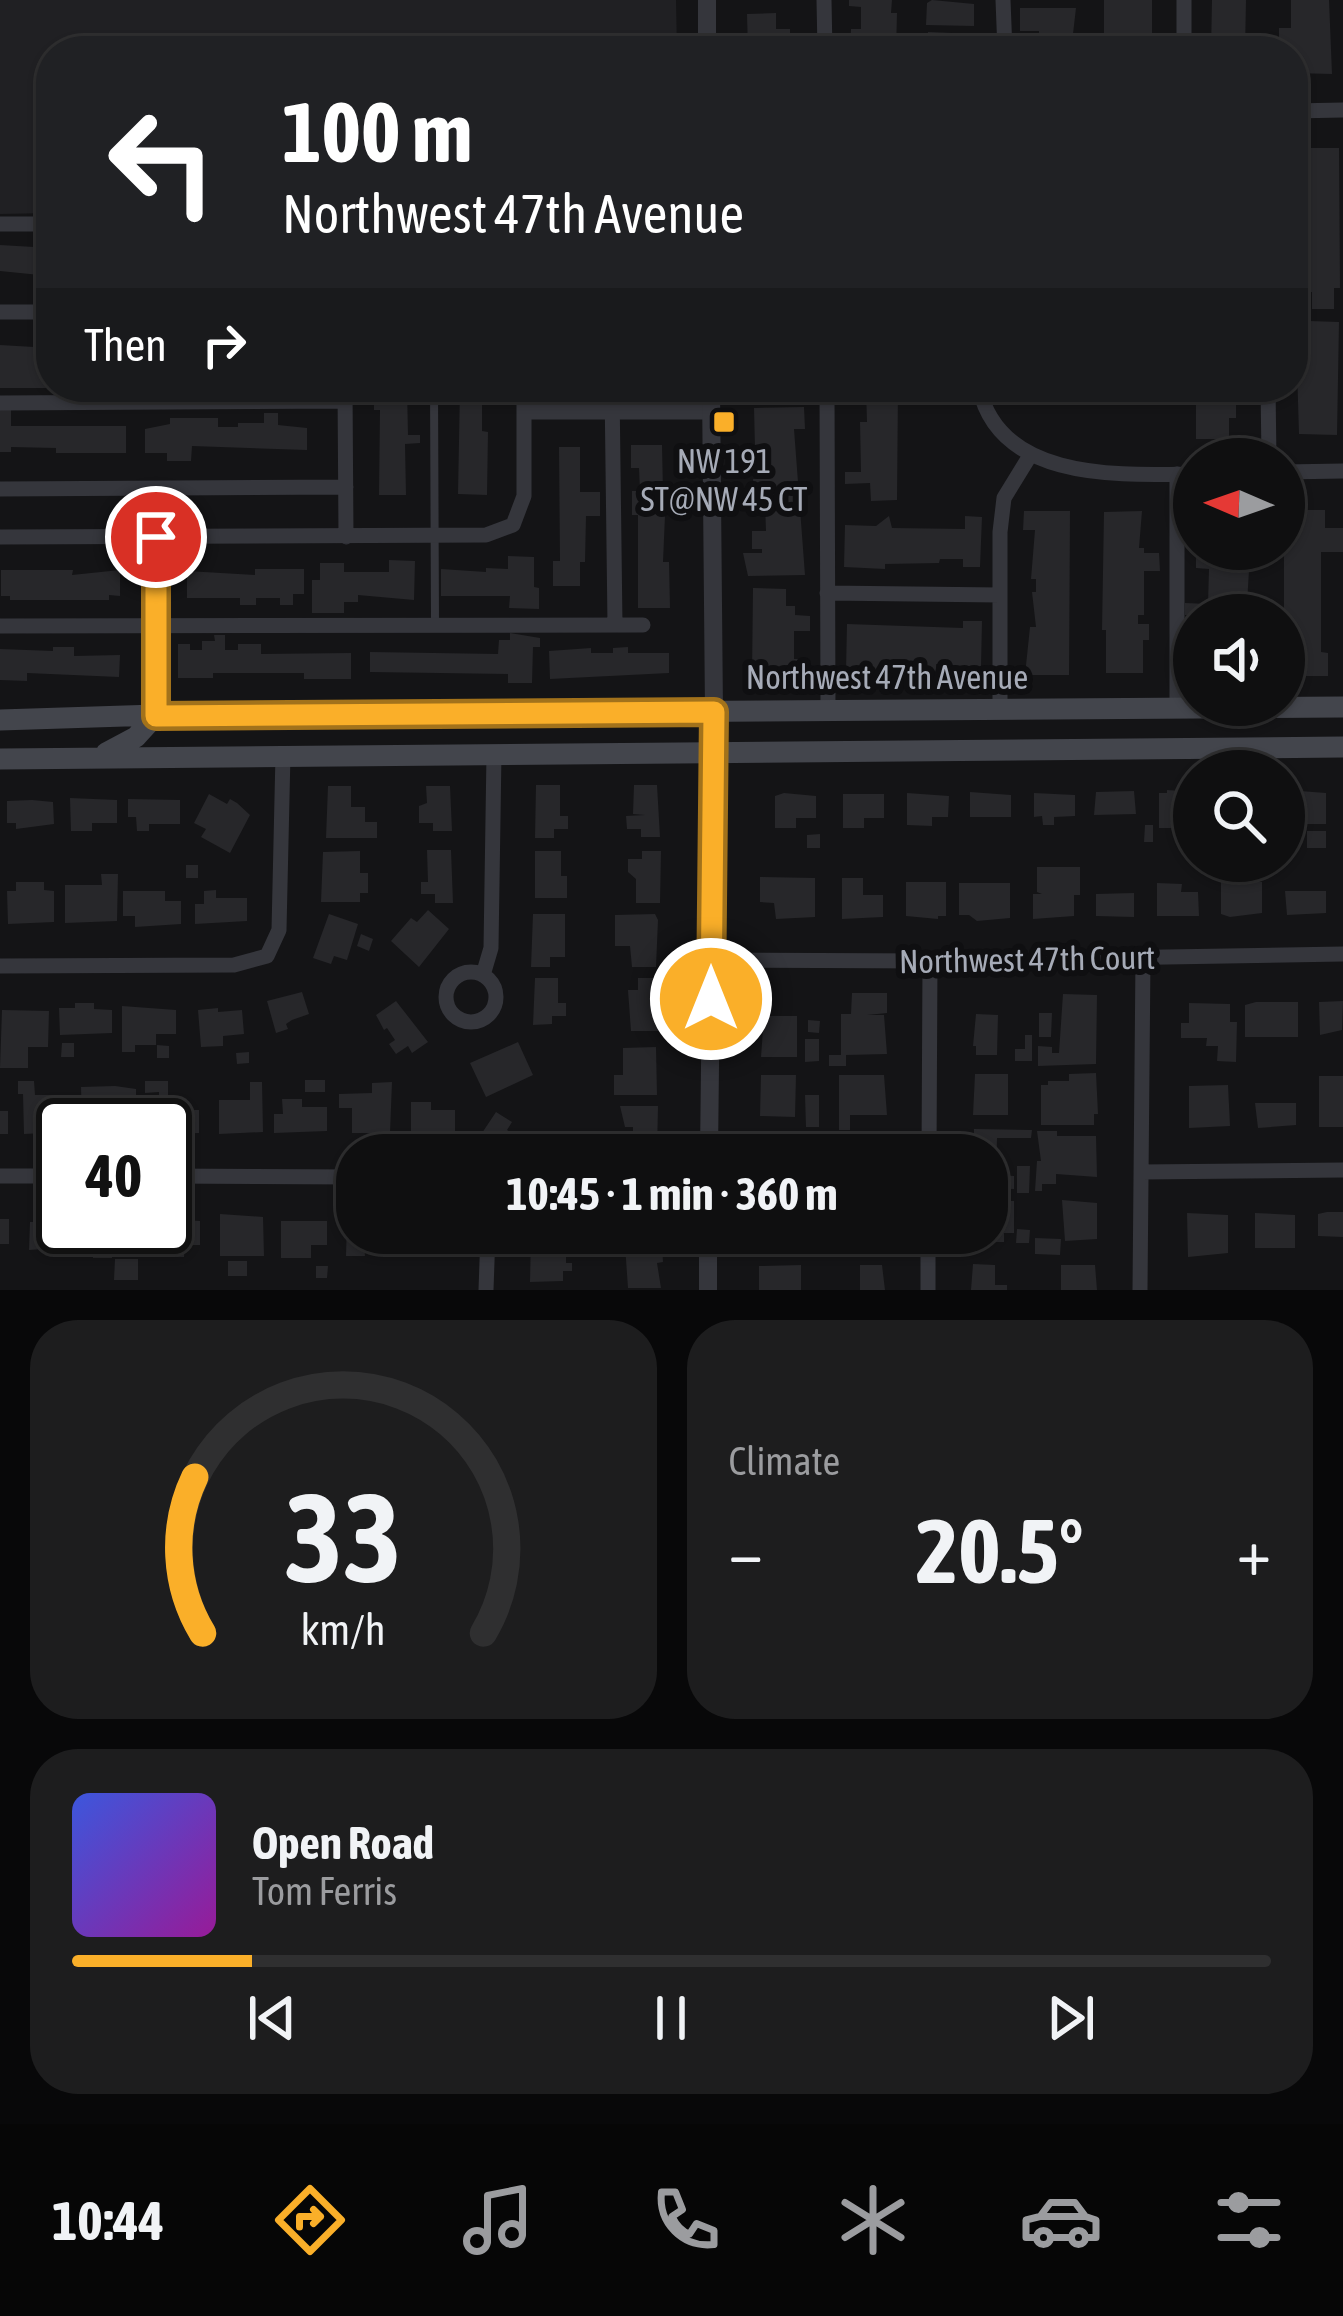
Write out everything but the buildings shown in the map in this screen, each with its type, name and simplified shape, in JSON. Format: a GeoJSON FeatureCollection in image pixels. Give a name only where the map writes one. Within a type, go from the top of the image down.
{"type":"FeatureCollection","features":[{"type":"Feature","properties":{"kind":"main road","name":"Northwest 47th Avenue"},"geometry":{"type":"LineString","coordinates":[[1305,707],[1343,707]]}},
{"type":"Feature","properties":{"kind":"main road","name":"Northwest 47th Avenue"},"geometry":{"type":"LineString","coordinates":[[0,720],[1173,708]]}},
{"type":"Feature","properties":{"kind":"main road"},"geometry":{"type":"LineString","coordinates":[[283,754],[298,733],[331,714]]}},
{"type":"Feature","properties":{"kind":"main road"},"geometry":{"type":"LineString","coordinates":[[100,756],[136,737],[156,716]]}},
{"type":"Feature","properties":{"kind":"main road"},"geometry":{"type":"LineString","coordinates":[[0,759],[1343,747]]}},
{"type":"Feature","properties":{"kind":"street"},"geometry":{"type":"LineString","coordinates":[[706,0],[707,36]]}},
{"type":"Feature","properties":{"kind":"street"},"geometry":{"type":"LineString","coordinates":[[824,0],[825,36]]}},
{"type":"Feature","properties":{"kind":"street"},"geometry":{"type":"LineString","coordinates":[[1004,0],[1005,36]]}},
{"type":"Feature","properties":{"kind":"street"},"geometry":{"type":"LineString","coordinates":[[1184,0],[1184,36]]}},
{"type":"Feature","properties":{"kind":"street"},"geometry":{"type":"LineString","coordinates":[[1308,111],[1343,110]]}},
{"type":"Feature","properties":{"kind":"street"},"geometry":{"type":"LineString","coordinates":[[0,224],[36,224]]}},
{"type":"Feature","properties":{"kind":"street"},"geometry":{"type":"LineString","coordinates":[[0,312],[36,312]]}},
{"type":"Feature","properties":{"kind":"street"},"geometry":{"type":"LineString","coordinates":[[0,403],[38,402]]}},
{"type":"Feature","properties":{"kind":"street"},"geometry":{"type":"LineString","coordinates":[[345,402],[346,537]]}},
{"type":"Feature","properties":{"kind":"street"},"geometry":{"type":"LineString","coordinates":[[0,537],[486,535],[513,525],[524,496],[524,402]]}},
{"type":"Feature","properties":{"kind":"street"},"geometry":{"type":"LineString","coordinates":[[613,402],[615,625]]}},
{"type":"Feature","properties":{"kind":"street"},"geometry":{"type":"LineString","coordinates":[[709,1134],[712,402]]}},
{"type":"Feature","properties":{"kind":"street"},"geometry":{"type":"LineString","coordinates":[[827,402],[828,710]]}},
{"type":"Feature","properties":{"kind":"street"},"geometry":{"type":"LineString","coordinates":[[985,402],[1003,431],[1030,454],[1099,474],[1173,474]]}},
{"type":"Feature","properties":{"kind":"street"},"geometry":{"type":"LineString","coordinates":[[1268,402],[1269,438]]}},
{"type":"Feature","properties":{"kind":"street"},"geometry":{"type":"LineString","coordinates":[[524,412],[712,412]]}},
{"type":"Feature","properties":{"kind":"street"},"geometry":{"type":"LineString","coordinates":[[1000,710],[1004,498],[1030,454]]}},
{"type":"Feature","properties":{"kind":"street"},"geometry":{"type":"LineString","coordinates":[[1305,472],[1343,471]]}},
{"type":"Feature","properties":{"kind":"street"},"geometry":{"type":"LineString","coordinates":[[0,489],[346,487]]}},
{"type":"Feature","properties":{"kind":"street"},"geometry":{"type":"LineString","coordinates":[[156,537],[156,716]]}},
{"type":"Feature","properties":{"kind":"street"},"geometry":{"type":"LineString","coordinates":[[827,593],[1000,596]]}},
{"type":"Feature","properties":{"kind":"street"},"geometry":{"type":"LineString","coordinates":[[0,626],[643,625]]}},
{"type":"Feature","properties":{"kind":"street"},"geometry":{"type":"LineString","coordinates":[[483,975],[490,948],[494,753]]}},
{"type":"Feature","properties":{"kind":"street"},"geometry":{"type":"LineString","coordinates":[[0,966],[234,965],[266,956],[279,929],[283,754]]}},
{"type":"Feature","properties":{"kind":"street","name":"Northwest 47th Court"},"geometry":{"type":"LineString","coordinates":[[711,960],[1343,954]]}},
{"type":"Feature","properties":{"kind":"street"},"geometry":{"type":"LineString","coordinates":[[1140,1290],[1143,957]]}},
{"type":"Feature","properties":{"kind":"street"},"geometry":{"type":"LineString","coordinates":[[928,1134],[930,961]]}},
{"type":"Feature","properties":{"kind":"street"},"geometry":{"type":"LineString","coordinates":[[1141,1172],[1343,1170]]}},
{"type":"Feature","properties":{"kind":"street"},"geometry":{"type":"LineString","coordinates":[[0,1176],[36,1176]]}},
{"type":"Feature","properties":{"kind":"street"},"geometry":{"type":"LineString","coordinates":[[192,1177],[336,1177]]}},
{"type":"Feature","properties":{"kind":"street"},"geometry":{"type":"LineString","coordinates":[[486,1290],[487,1254]]}},
{"type":"Feature","properties":{"kind":"street"},"geometry":{"type":"LineString","coordinates":[[708,1254],[708,1290]]}},
{"type":"Feature","properties":{"kind":"street"},"geometry":{"type":"LineString","coordinates":[[928,1254],[928,1290]]}},
{"type":"Feature","properties":{"kind":"lane"},"geometry":{"type":"LineString","coordinates":[[434,402],[435,623]]}},
{"type":"Feature","properties":{"kind":"shaded area"},"geometry":{"type":"Polygon","coordinates":[[[0,0],[676,0],[677,36],[36,36],[36,213],[0,214],[0,0]]]}},
{"type":"Feature","properties":{"kind":"place","name":"NW 191 ST@NW 45 CT"},"geometry":{"type":"Point","coordinates":[724,422]}},
{"type":"Feature","properties":{"kind":"route"},"geometry":{"type":"LineString","coordinates":[[156,537],[156,716],[714,712],[711,999]]}}]}
